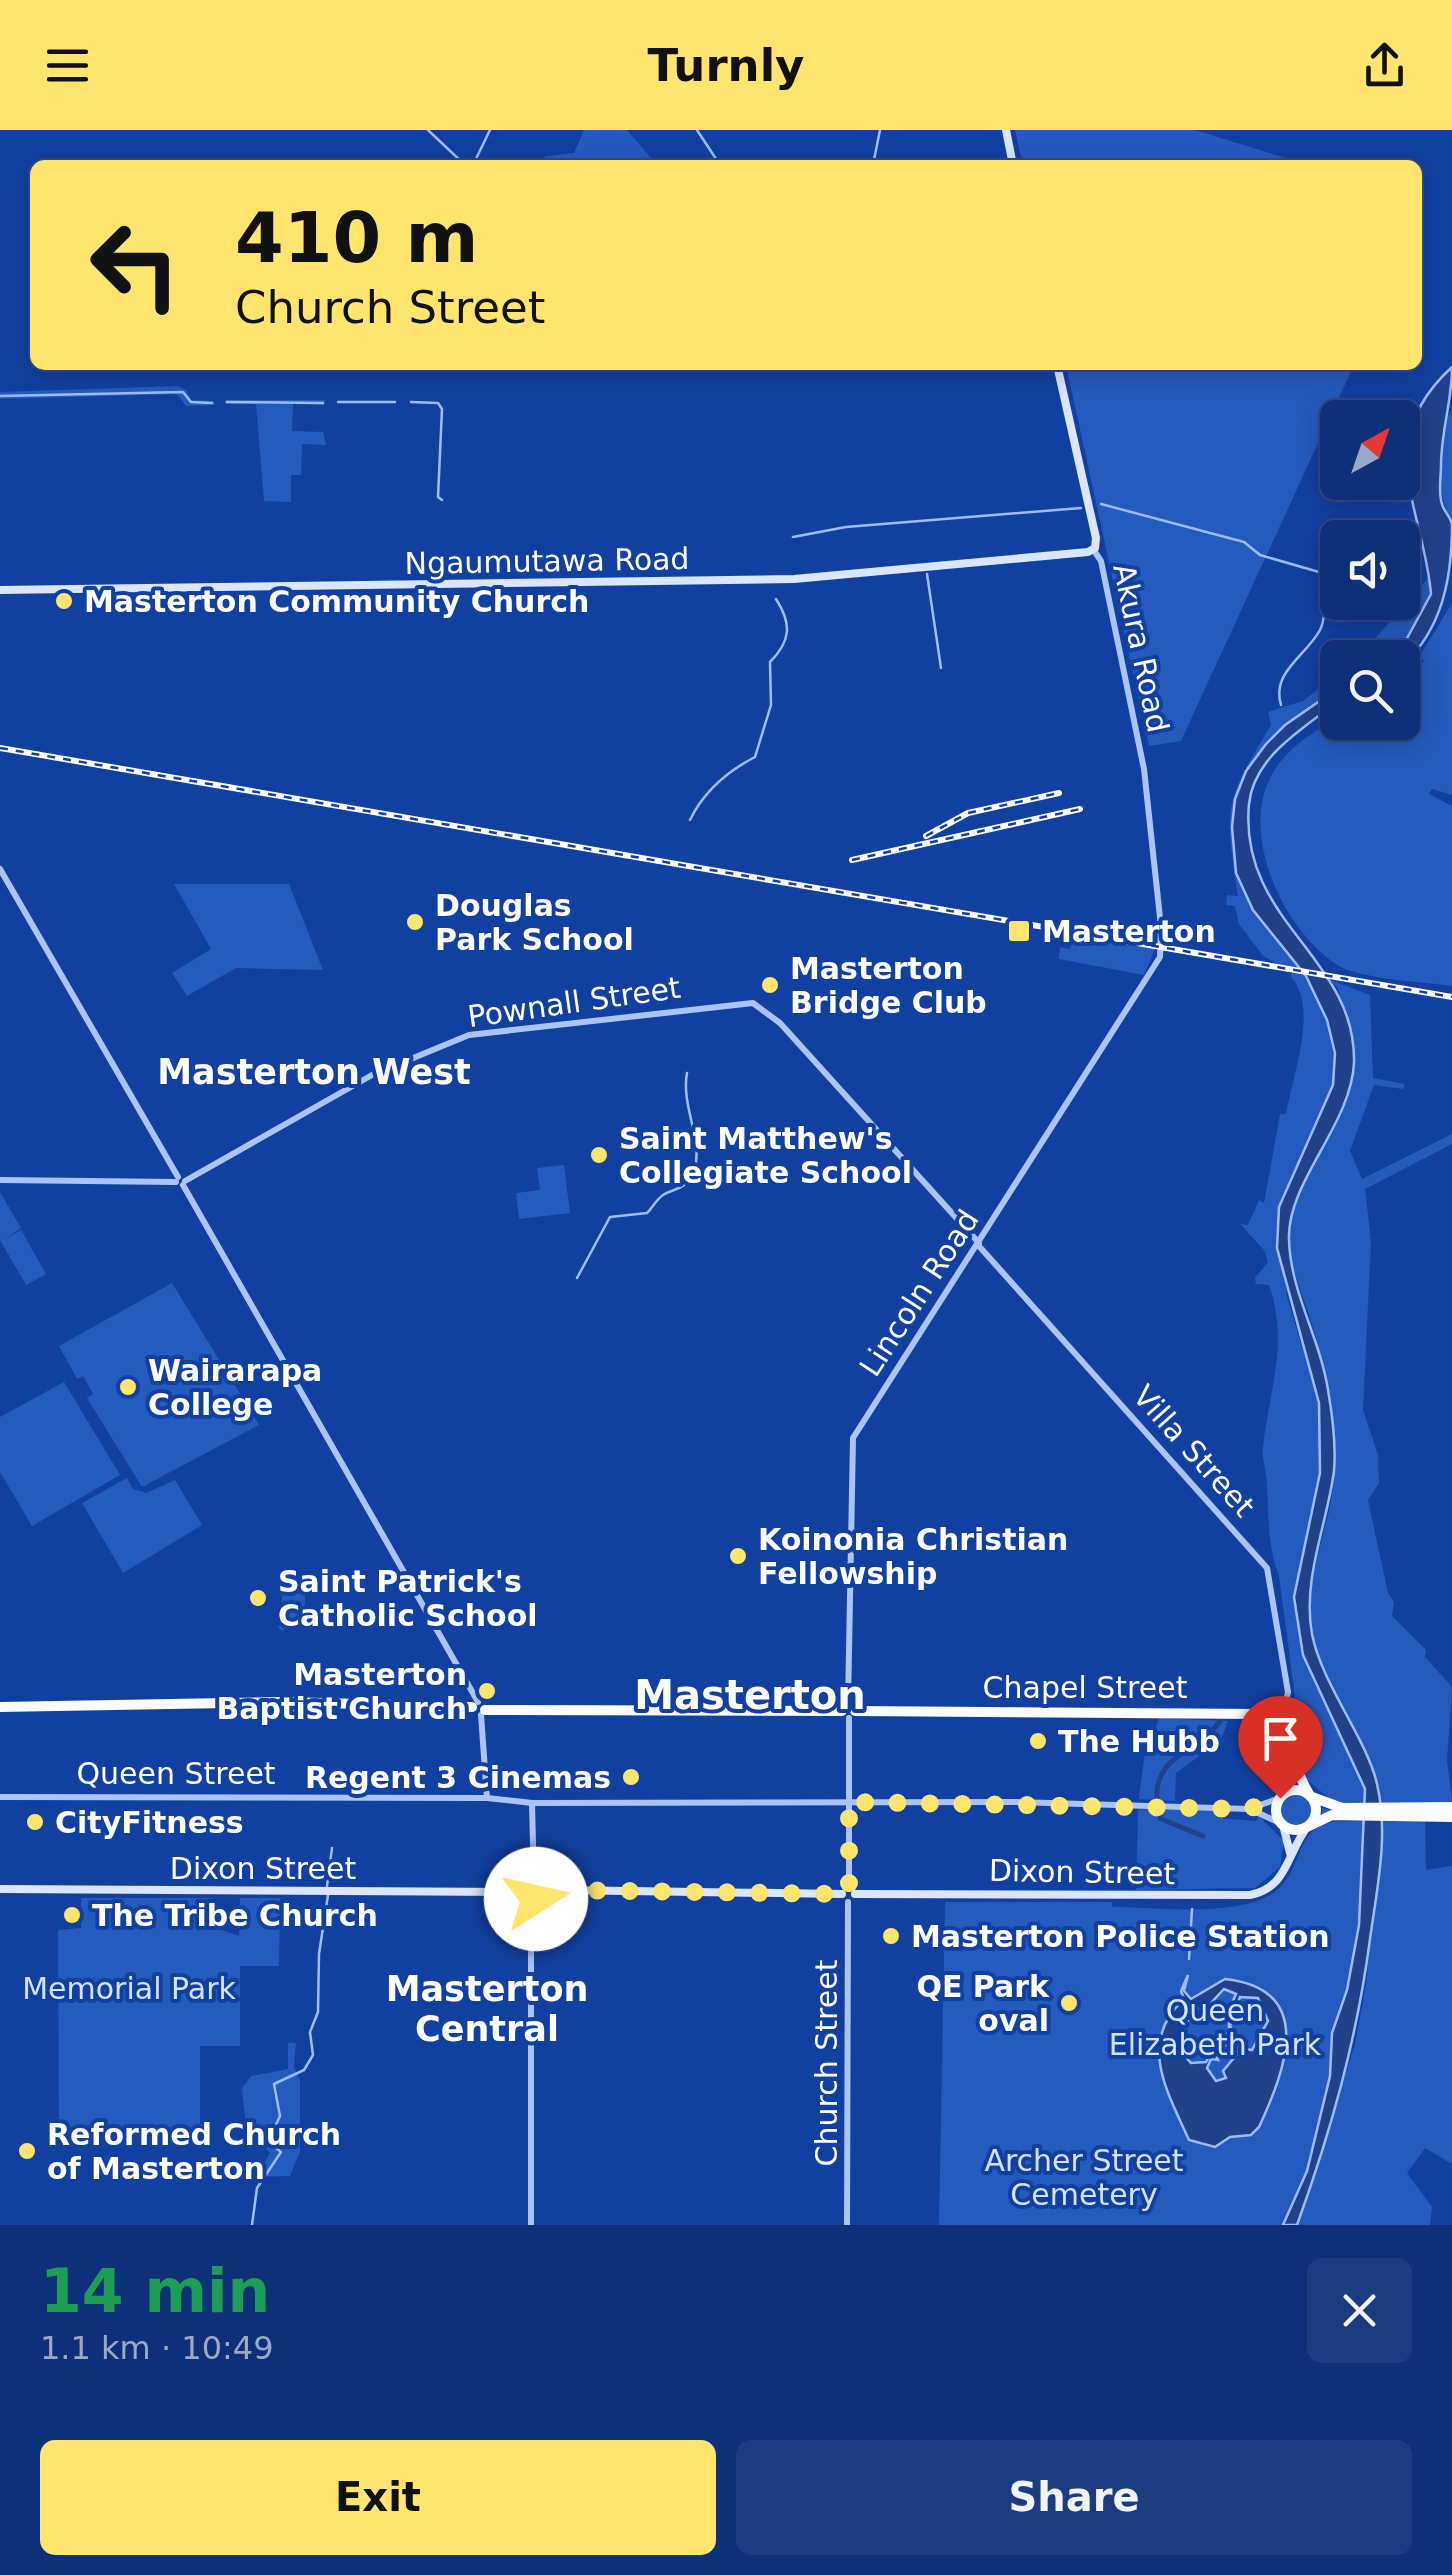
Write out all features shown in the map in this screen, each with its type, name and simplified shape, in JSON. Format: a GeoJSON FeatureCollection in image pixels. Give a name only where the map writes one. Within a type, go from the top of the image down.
{"type":"FeatureCollection","features":[{"type":"Feature","properties":{"kind":"highway","name":"Chapel Street"},"geometry":{"type":"LineString","coordinates":[[0,1707],[286,1702],[479,1708],[1245,1712],[1272,1722]]}},
{"type":"Feature","properties":{"kind":"highway"},"geometry":{"type":"LineString","coordinates":[[1272,1722],[1316,1809],[1308,1826]]}},
{"type":"Feature","properties":{"kind":"highway"},"geometry":{"type":"LineString","coordinates":[[1292,1757],[1292,1771],[1277,1814],[1282,1824],[1292,1830],[1342,1812],[1452,1817]]}},
{"type":"Feature","properties":{"kind":"highway"},"geometry":{"type":"LineString","coordinates":[[1281,1798],[1296,1790],[1342,1812]]}},
{"type":"Feature","properties":{"kind":"highway"},"geometry":{"type":"LineString","coordinates":[[1395,1813],[1452,1808]]}},
{"type":"Feature","properties":{"kind":"main road"},"geometry":{"type":"LineString","coordinates":[[1006,130],[1012,160]]}},
{"type":"Feature","properties":{"kind":"main road","name":"Akura Road"},"geometry":{"type":"LineString","coordinates":[[1058,370],[1096,538],[1093,550]]}},
{"type":"Feature","properties":{"kind":"main road","name":"Ngaumutawa Road"},"geometry":{"type":"LineString","coordinates":[[0,590],[783,579],[1093,550]]}},
{"type":"Feature","properties":{"kind":"main road"},"geometry":{"type":"LineString","coordinates":[[1282,1824],[1290,1858]]}},
{"type":"Feature","properties":{"kind":"main road","name":"Dixon Street"},"geometry":{"type":"LineString","coordinates":[[537,1889],[848,1895],[1250,1895],[1274,1885],[1308,1826]]}},
{"type":"Feature","properties":{"kind":"main road","name":"Dixon Street"},"geometry":{"type":"LineString","coordinates":[[0,1889],[528,1896]]}},
{"type":"Feature","properties":{"kind":"main road"},"geometry":{"type":"LineString","coordinates":[[528,1896],[537,1889]]}},
{"type":"Feature","properties":{"kind":"street","name":"Akura Road"},"geometry":{"type":"LineString","coordinates":[[1093,550],[1101,561],[1140,746],[1162,948]]}},
{"type":"Feature","properties":{"kind":"street"},"geometry":{"type":"LineString","coordinates":[[0,870],[479,1708],[486,1798]]}},
{"type":"Feature","properties":{"kind":"street","name":"Lincoln Road"},"geometry":{"type":"LineString","coordinates":[[849,1802],[854,1438],[1143,989],[1162,948]]}},
{"type":"Feature","properties":{"kind":"street","name":"Pownall Street"},"geometry":{"type":"LineString","coordinates":[[181,1181],[372,1074],[469,1035],[742,1003],[762,1007]]}},
{"type":"Feature","properties":{"kind":"street","name":"Villa Street"},"geometry":{"type":"LineString","coordinates":[[762,1007],[1267,1568],[1288,1692],[1285,1706],[1272,1722]]}},
{"type":"Feature","properties":{"kind":"street"},"geometry":{"type":"LineString","coordinates":[[0,1180],[181,1181]]}},
{"type":"Feature","properties":{"kind":"street","name":"Queen Street"},"geometry":{"type":"LineString","coordinates":[[0,1797],[486,1798],[532,1804],[849,1802],[1249,1809],[1281,1798]]}},
{"type":"Feature","properties":{"kind":"street","name":"Church Street"},"geometry":{"type":"LineString","coordinates":[[847,2225],[849,1802]]}},
{"type":"Feature","properties":{"kind":"street"},"geometry":{"type":"LineString","coordinates":[[532,1804],[537,1889]]}},
{"type":"Feature","properties":{"kind":"street","name":"Queen Street"},"geometry":{"type":"LineString","coordinates":[[1249,1809],[1282,1824]]}},
{"type":"Feature","properties":{"kind":"street"},"geometry":{"type":"LineString","coordinates":[[528,1896],[531,2225]]}},
{"type":"Feature","properties":{"kind":"green space"},"geometry":{"type":"Polygon","coordinates":[[[584,130],[627,130],[653,160],[539,160],[574,153],[584,130]]]}},
{"type":"Feature","properties":{"kind":"green space"},"geometry":{"type":"Polygon","coordinates":[[[1015,130],[1195,130],[1292,160],[1022,160],[1015,130]]]}},
{"type":"Feature","properties":{"kind":"green space"},"geometry":{"type":"Polygon","coordinates":[[[1067,370],[1352,370],[1338,400],[1320,400],[1320,439],[1181,741],[1149,746],[1067,370]]]}},
{"type":"Feature","properties":{"kind":"green space"},"geometry":{"type":"Polygon","coordinates":[[[178,386],[186,390],[191,400],[214,401],[215,405],[186,406],[177,394],[0,399],[0,392],[178,386]]]}},
{"type":"Feature","properties":{"kind":"green space"},"geometry":{"type":"Polygon","coordinates":[[[225,400],[325,400],[324,405],[293,404],[292,431],[323,432],[326,445],[302,444],[301,475],[291,475],[291,502],[264,501],[256,404],[225,404],[225,400]]]}},
{"type":"Feature","properties":{"kind":"green space"},"geometry":{"type":"Polygon","coordinates":[[[1452,410],[1452,522],[1440,482],[1439,451],[1452,410]]]}},
{"type":"Feature","properties":{"kind":"green space"},"geometry":{"type":"Polygon","coordinates":[[[1430,576],[1426,607],[1420,621],[1412,633],[1404,640],[1374,640],[1391,620],[1420,620],[1420,587],[1430,576]]]}},
{"type":"Feature","properties":{"kind":"green space"},"geometry":{"type":"Polygon","coordinates":[[[1452,603],[1452,795],[1432,789],[1429,794],[1452,806],[1452,986],[1362,974],[1339,966],[1319,951],[1301,931],[1273,882],[1261,828],[1262,802],[1270,778],[1291,750],[1320,728],[1320,740],[1420,740],[1420,664],[1425,661],[1420,655],[1452,603]]]}},
{"type":"Feature","properties":{"kind":"green space"},"geometry":{"type":"Polygon","coordinates":[[[1320,688],[1320,701],[1285,725],[1235,799],[1232,827],[1236,873],[1253,910],[1306,976],[1327,1020],[1335,1053],[1333,1085],[1279,1207],[1287,1297],[1319,1403],[1320,1473],[1294,1597],[1303,1655],[1365,1789],[1365,1811],[1379,1803],[1375,1781],[1319,1657],[1310,1613],[1334,1462],[1321,1361],[1289,1241],[1297,1198],[1351,1086],[1352,1045],[1338,989],[1331,980],[1370,995],[1373,1078],[1405,1084],[1403,1089],[1374,1085],[1350,1151],[1362,1179],[1452,1134],[1452,1144],[1365,1189],[1371,1241],[1363,1410],[1378,1455],[1379,1483],[1368,1500],[1388,1593],[1394,1602],[1392,1616],[1426,1650],[1425,1657],[1452,1687],[1447,1760],[1452,1801],[1391,1815],[1391,1821],[1425,1821],[1426,1870],[1452,1866],[1452,2164],[1425,2148],[1407,2173],[1432,2207],[1430,2225],[1297,2225],[1355,2044],[1366,1984],[1383,1822],[1365,1814],[1359,1925],[1347,1990],[1332,2033],[1330,2076],[1307,2171],[1283,2225],[939,2225],[945,1902],[1112,1902],[1112,1907],[1171,1909],[1234,1907],[1252,1903],[1281,1887],[1315,1829],[1345,1821],[1345,1814],[1322,1816],[1322,1808],[1336,1811],[1331,1800],[1306,1779],[1279,1576],[1270,1542],[1263,1455],[1278,1346],[1275,1306],[1269,1285],[1256,1284],[1255,1278],[1268,1262],[1264,1250],[1240,1224],[1248,1225],[1259,1200],[1264,1203],[1280,1114],[1286,1114],[1298,1062],[1303,1005],[1290,976],[1293,972],[1263,956],[1239,924],[1235,906],[1226,905],[1227,895],[1238,896],[1230,822],[1236,790],[1271,725],[1268,712],[1303,701],[1320,688]]]}},
{"type":"Feature","properties":{"kind":"green space"},"geometry":{"type":"Polygon","coordinates":[[[174,884],[289,884],[323,970],[236,968],[187,996],[172,973],[211,949],[174,884]]]}},
{"type":"Feature","properties":{"kind":"green space"},"geometry":{"type":"Polygon","coordinates":[[[1072,937],[1155,949],[1144,975],[1059,959],[1060,947],[1070,949],[1072,937]]]}},
{"type":"Feature","properties":{"kind":"green space"},"geometry":{"type":"Polygon","coordinates":[[[564,1165],[570,1213],[519,1219],[516,1193],[540,1190],[537,1168],[564,1165]]]}},
{"type":"Feature","properties":{"kind":"green space"},"geometry":{"type":"Polygon","coordinates":[[[0,1192],[21,1228],[3,1240],[21,1230],[46,1274],[26,1285],[0,1240],[0,1192]]]}},
{"type":"Feature","properties":{"kind":"green space"},"geometry":{"type":"Polygon","coordinates":[[[172,1283],[259,1425],[142,1487],[87,1398],[93,1394],[83,1376],[77,1379],[59,1346],[172,1283]]]}},
{"type":"Feature","properties":{"kind":"green space"},"geometry":{"type":"Polygon","coordinates":[[[64,1382],[120,1475],[32,1526],[0,1472],[0,1417],[64,1382]]]}},
{"type":"Feature","properties":{"kind":"green space"},"geometry":{"type":"Polygon","coordinates":[[[127,1478],[133,1489],[146,1493],[175,1480],[202,1525],[123,1573],[82,1503],[127,1478]]]}},
{"type":"Feature","properties":{"kind":"green space"},"geometry":{"type":"Polygon","coordinates":[[[282,1584],[305,1584],[305,1609],[297,1609],[301,1614],[282,1631],[278,1627],[282,1623],[282,1584]]]}},
{"type":"Feature","properties":{"kind":"green space"},"geometry":{"type":"Polygon","coordinates":[[[1159,1718],[1228,1721],[1221,1740],[1176,1773],[1175,1801],[1139,1799],[1144,1759],[1159,1718]]]}},
{"type":"Feature","properties":{"kind":"green space"},"geometry":{"type":"Polygon","coordinates":[[[1296,1793],[1308,1798],[1313,1810],[1308,1822],[1296,1827],[1284,1822],[1279,1810],[1284,1798],[1296,1793]]]}},
{"type":"Feature","properties":{"kind":"green space"},"geometry":{"type":"Polygon","coordinates":[[[1138,1809],[1218,1811],[1219,1818],[1256,1821],[1259,1816],[1284,1841],[1280,1867],[1255,1888],[1136,1890],[1138,1809]]]}},
{"type":"Feature","properties":{"kind":"green space","name":"Memorial Park"},"geometry":{"type":"Polygon","coordinates":[[[81,1898],[209,1898],[210,1926],[239,1936],[240,1898],[280,1898],[279,1966],[240,1966],[240,2046],[200,2046],[200,2129],[59,2129],[58,1930],[81,1928],[81,1898]]]}},
{"type":"Feature","properties":{"kind":"green space"},"geometry":{"type":"Polygon","coordinates":[[[288,2043],[296,2043],[300,2152],[290,2176],[255,2177],[255,2169],[263,2166],[270,2153],[264,2146],[248,2145],[242,2088],[251,2076],[288,2069],[288,2043]]]}},
{"type":"Feature","properties":{"kind":"shaded area"},"geometry":{"type":"Polygon","coordinates":[[[1452,367],[1440,485],[1442,504],[1452,525],[1450,565],[1436,619],[1420,646],[1420,640],[1406,640],[1431,594],[1420,520],[1417,520],[1412,500],[1420,500],[1420,408],[1452,367]]]}},
{"type":"Feature","properties":{"kind":"shaded area"},"geometry":{"type":"Polygon","coordinates":[[[1320,701],[1320,715],[1282,745],[1260,772],[1249,804],[1250,845],[1261,879],[1278,910],[1337,994],[1350,1026],[1354,1063],[1342,1109],[1298,1196],[1289,1239],[1294,1277],[1324,1371],[1334,1441],[1334,1471],[1310,1593],[1310,1613],[1312,1634],[1325,1673],[1372,1767],[1382,1823],[1378,1881],[1358,2013],[1321,2155],[1297,2225],[1283,2225],[1307,2171],[1330,2076],[1332,2033],[1347,1990],[1359,1925],[1365,1789],[1303,1655],[1294,1597],[1320,1473],[1319,1403],[1277,1248],[1279,1207],[1333,1085],[1335,1053],[1327,1020],[1306,976],[1253,910],[1236,873],[1232,827],[1235,799],[1246,771],[1285,725],[1320,701]]]}},
{"type":"Feature","properties":{"kind":"shaded area"},"geometry":{"type":"Polygon","coordinates":[[[1188,1975],[1184,1991],[1191,1999],[1225,1979],[1254,1986],[1273,1998],[1283,2015],[1286,2036],[1278,2082],[1259,2127],[1251,2135],[1230,2137],[1215,2147],[1189,2140],[1165,2085],[1159,2050],[1170,2015],[1184,1999],[1181,1991],[1188,1975]],[[1224,1989],[1209,2005],[1193,2010],[1182,2034],[1182,2053],[1191,2063],[1206,2062],[1213,2050],[1218,2060],[1211,2059],[1207,2068],[1216,2081],[1226,2078],[1223,2071],[1238,2053],[1235,2047],[1252,2050],[1268,2021],[1258,1998],[1240,1997],[1230,2026],[1237,2042],[1221,2047],[1217,2041],[1229,2032],[1229,2010],[1236,1994],[1224,1989]]]}},
{"type":"Feature","properties":{"kind":"waterway"},"geometry":{"type":"LineString","coordinates":[[428,130],[460,160]]}},
{"type":"Feature","properties":{"kind":"waterway"},"geometry":{"type":"LineString","coordinates":[[475,160],[490,130]]}},
{"type":"Feature","properties":{"kind":"waterway"},"geometry":{"type":"LineString","coordinates":[[697,130],[717,160]]}},
{"type":"Feature","properties":{"kind":"waterway"},"geometry":{"type":"LineString","coordinates":[[874,160],[880,130]]}},
{"type":"Feature","properties":{"kind":"waterway"},"geometry":{"type":"LineString","coordinates":[[0,396],[183,392],[191,402],[212,403]]}},
{"type":"Feature","properties":{"kind":"waterway"},"geometry":{"type":"LineString","coordinates":[[227,402],[323,403]]}},
{"type":"Feature","properties":{"kind":"waterway"},"geometry":{"type":"LineString","coordinates":[[338,402],[395,402]]}},
{"type":"Feature","properties":{"kind":"waterway"},"geometry":{"type":"LineString","coordinates":[[411,402],[438,403],[442,409],[438,497],[442,500]]}},
{"type":"Feature","properties":{"kind":"waterway"},"geometry":{"type":"LineString","coordinates":[[1101,504],[1244,542],[1260,555],[1326,574],[1320,630],[1285,674],[1279,693],[1281,705]]}},
{"type":"Feature","properties":{"kind":"waterway"},"geometry":{"type":"LineString","coordinates":[[793,537],[846,527],[1081,508]]}},
{"type":"Feature","properties":{"kind":"waterway"},"geometry":{"type":"LineString","coordinates":[[927,574],[941,668]]}},
{"type":"Feature","properties":{"kind":"waterway"},"geometry":{"type":"LineString","coordinates":[[690,820],[717,783],[755,757],[771,705],[770,662],[782,647],[787,632],[785,616],[776,599]]}},
{"type":"Feature","properties":{"kind":"waterway"},"geometry":{"type":"LineString","coordinates":[[577,1278],[610,1217],[647,1213],[666,1193],[689,1180],[697,1156],[687,1101],[687,1073]]}},
{"type":"Feature","properties":{"kind":"waterway"},"geometry":{"type":"LineString","coordinates":[[1157,1798],[1158,1784],[1171,1762],[1221,1720]]}},
{"type":"Feature","properties":{"kind":"waterway"},"geometry":{"type":"LineString","coordinates":[[1157,1811],[1161,1819],[1203,1836]]}},
{"type":"Feature","properties":{"kind":"waterway"},"geometry":{"type":"LineString","coordinates":[[327,1886],[332,1848]]}},
{"type":"Feature","properties":{"kind":"waterway"},"geometry":{"type":"LineString","coordinates":[[252,2225],[257,2188],[281,2152],[268,2142],[280,2116],[274,2084],[304,2070],[313,2055],[310,2032],[318,2012],[319,1954],[328,1895]]}},
{"type":"Feature","properties":{"kind":"waterway"},"geometry":{"type":"LineString","coordinates":[[1189,1959],[1192,1909]]}},
{"type":"Feature","properties":{"kind":"railway"},"geometry":{"type":"LineString","coordinates":[[0,748],[1452,997]]}},
{"type":"Feature","properties":{"kind":"railway"},"geometry":{"type":"LineString","coordinates":[[926,836],[968,813],[1059,793]]}},
{"type":"Feature","properties":{"kind":"railway"},"geometry":{"type":"LineString","coordinates":[[852,860],[1080,809]]}},
{"type":"Feature","properties":{"kind":"place","name":"Masterton Community Church"},"geometry":{"type":"Point","coordinates":[64,601]}},
{"type":"Feature","properties":{"kind":"place","name":"Douglas Park School"},"geometry":{"type":"Point","coordinates":[415,922]}},
{"type":"Feature","properties":{"kind":"place","name":"Masterton"},"geometry":{"type":"Point","coordinates":[1019,931]}},
{"type":"Feature","properties":{"kind":"place","name":"Masterton Bridge Club"},"geometry":{"type":"Point","coordinates":[770,985]}},
{"type":"Feature","properties":{"kind":"place","name":"Saint Matthew's Collegiate School"},"geometry":{"type":"Point","coordinates":[599,1155]}},
{"type":"Feature","properties":{"kind":"place","name":"Wairarapa College"},"geometry":{"type":"Point","coordinates":[128,1387]}},
{"type":"Feature","properties":{"kind":"place","name":"Koinonia Christian Fellowship"},"geometry":{"type":"Point","coordinates":[738,1556]}},
{"type":"Feature","properties":{"kind":"place","name":"Saint Patrick's Catholic School"},"geometry":{"type":"Point","coordinates":[258,1598]}},
{"type":"Feature","properties":{"kind":"place","name":"Masterton Baptist Church"},"geometry":{"type":"Point","coordinates":[487,1691]}},
{"type":"Feature","properties":{"kind":"place","name":"The Hubb"},"geometry":{"type":"Point","coordinates":[1038,1741]}},
{"type":"Feature","properties":{"kind":"place","name":"Regent 3 Cinemas"},"geometry":{"type":"Point","coordinates":[631,1777]}},
{"type":"Feature","properties":{"kind":"place","name":"CityFitness"},"geometry":{"type":"Point","coordinates":[35,1822]}},
{"type":"Feature","properties":{"kind":"place","name":"The Tribe Church"},"geometry":{"type":"Point","coordinates":[72,1915]}},
{"type":"Feature","properties":{"kind":"place","name":"Masterton Police Station"},"geometry":{"type":"Point","coordinates":[891,1936]}},
{"type":"Feature","properties":{"kind":"place","name":"QE Park oval"},"geometry":{"type":"Point","coordinates":[1069,2003]}},
{"type":"Feature","properties":{"kind":"place","name":"Reformed Church of Masterton"},"geometry":{"type":"Point","coordinates":[27,2151]}},
{"type":"Feature","properties":{"kind":"district","name":"Masterton West"},"geometry":{"type":"Point","coordinates":[314,1072]}},
{"type":"Feature","properties":{"kind":"district","name":"Masterton"},"geometry":{"type":"Point","coordinates":[750,1695]}},
{"type":"Feature","properties":{"kind":"district","name":"Masterton Central"},"geometry":{"type":"Point","coordinates":[487,2009]}},
{"type":"Feature","properties":{"kind":"route"},"geometry":{"type":"LineString","coordinates":[[536,1899],[540,1893],[559,1890],[842,1894],[849,1889],[849,1802],[1092,1803],[1249,1809],[1280,1798]]}},
{"type":"Feature","properties":{"kind":"park label","name":"Queen Elizabeth Park"},"geometry":{"type":"Point","coordinates":[1215,2027]}},
{"type":"Feature","properties":{"kind":"park label","name":"Archer Street Cemetery"},"geometry":{"type":"Point","coordinates":[1084,2177]}}]}
